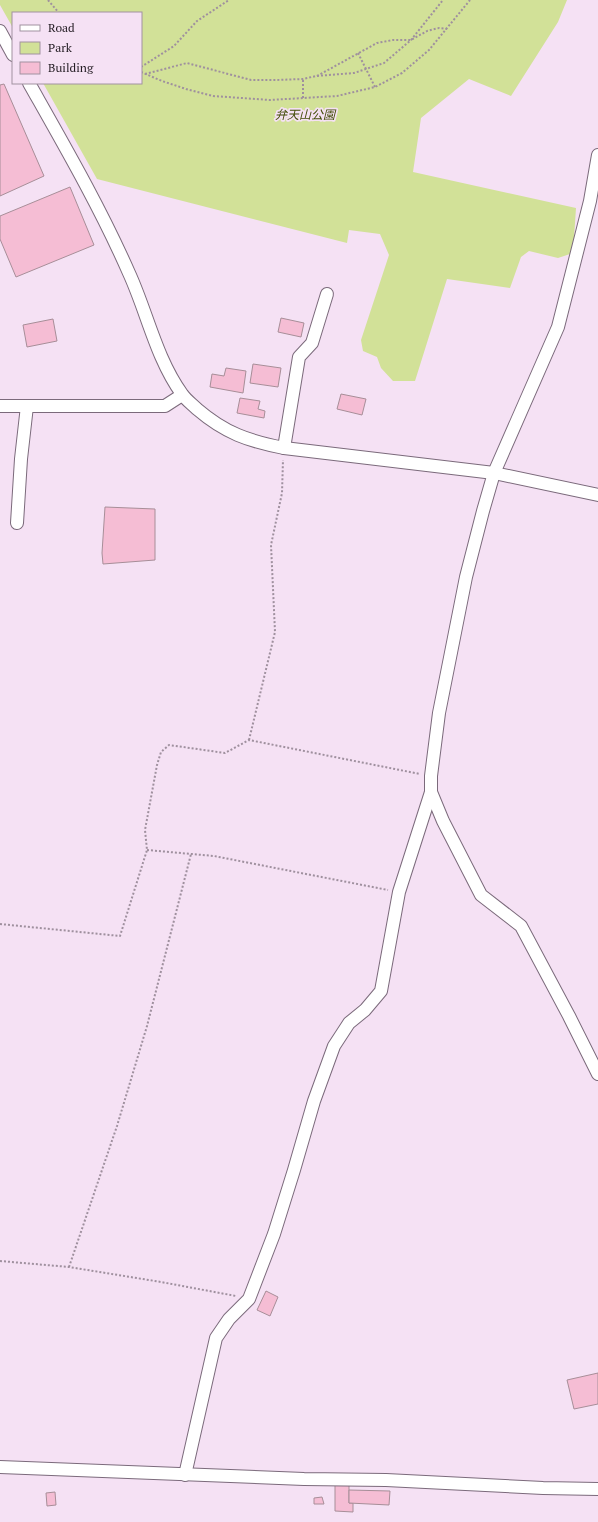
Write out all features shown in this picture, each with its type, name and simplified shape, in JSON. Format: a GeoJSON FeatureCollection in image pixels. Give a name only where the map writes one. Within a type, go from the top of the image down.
{"type":"FeatureCollection","features":[{"type":"Feature","properties":{"kind":"street"},"geometry":{"type":"LineString","coordinates":[[0,31],[12,52]]}},
{"type":"Feature","properties":{"kind":"street"},"geometry":{"type":"LineString","coordinates":[[30,84],[97,205],[130,274],[163,362],[182,395],[204,415],[226,430],[255,443],[284,448],[494,473],[598,495]]}},
{"type":"Feature","properties":{"kind":"street"},"geometry":{"type":"LineString","coordinates":[[185,1474],[216,1338],[229,1319],[249,1299],[274,1234],[314,1101],[334,1046],[349,1023],[365,1010],[381,990],[399,892],[431,792],[431,776],[439,713],[466,577],[494,473],[558,327],[590,201],[598,155]]}},
{"type":"Feature","properties":{"kind":"street"},"geometry":{"type":"LineString","coordinates":[[284,448],[299,357],[312,343],[327,294]]}},
{"type":"Feature","properties":{"kind":"street"},"geometry":{"type":"LineString","coordinates":[[0,406],[165,406],[182,395]]}},
{"type":"Feature","properties":{"kind":"street"},"geometry":{"type":"LineString","coordinates":[[17,523],[21,460],[27,406]]}},
{"type":"Feature","properties":{"kind":"street"},"geometry":{"type":"LineString","coordinates":[[431,792],[443,822],[481,895],[521,926],[598,1074]]}},
{"type":"Feature","properties":{"kind":"street"},"geometry":{"type":"LineString","coordinates":[[0,1468],[386,1480],[598,1490]]}},
{"type":"Feature","properties":{"kind":"path"},"geometry":{"type":"LineString","coordinates":[[48,0],[58,12]]}},
{"type":"Feature","properties":{"kind":"path"},"geometry":{"type":"LineString","coordinates":[[142,65],[174,46],[197,21],[229,0]]}},
{"type":"Feature","properties":{"kind":"path"},"geometry":{"type":"LineString","coordinates":[[145,74],[188,63],[251,80],[303,79],[316,76],[354,73],[384,63],[411,40],[443,0]]}},
{"type":"Feature","properties":{"kind":"path"},"geometry":{"type":"LineString","coordinates":[[142,72],[186,89],[213,96],[262,100],[337,96],[374,87],[402,73],[429,50],[448,29],[470,0]]}},
{"type":"Feature","properties":{"kind":"path"},"geometry":{"type":"LineString","coordinates":[[316,76],[377,43],[393,40],[411,40],[427,31],[439,28],[448,29]]}},
{"type":"Feature","properties":{"kind":"path"},"geometry":{"type":"LineString","coordinates":[[358,53],[374,87]]}},
{"type":"Feature","properties":{"kind":"path"},"geometry":{"type":"LineString","coordinates":[[303,79],[303,98]]}},
{"type":"Feature","properties":{"kind":"path"},"geometry":{"type":"LineString","coordinates":[[249,740],[275,632],[271,545],[282,493],[284,448]]}},
{"type":"Feature","properties":{"kind":"path"},"geometry":{"type":"LineString","coordinates":[[0,924],[120,936],[147,850],[145,830],[161,752],[169,746],[225,753],[249,740],[431,776]]}},
{"type":"Feature","properties":{"kind":"path"},"geometry":{"type":"LineString","coordinates":[[147,850],[214,856],[399,892]]}},
{"type":"Feature","properties":{"kind":"path"},"geometry":{"type":"LineString","coordinates":[[69,1267],[117,1126],[147,1026],[191,854]]}},
{"type":"Feature","properties":{"kind":"path"},"geometry":{"type":"LineString","coordinates":[[0,1261],[69,1267],[161,1282],[249,1299]]}},
{"type":"Feature","properties":{"kind":"green space","name":"弁天山公園"},"geometry":{"type":"Polygon","coordinates":[[[0,0],[567,0],[558,22],[511,96],[469,79],[421,118],[413,172],[576,208],[573,253],[558,258],[529,251],[521,257],[510,288],[447,279],[415,381],[393,381],[381,368],[377,357],[363,351],[361,340],[389,255],[380,234],[349,230],[347,243],[97,179],[44,84],[142,84],[142,12],[12,12],[12,26],[0,5],[0,0]]]}},
{"type":"Feature","properties":{"kind":"building"},"geometry":{"type":"Polygon","coordinates":[[[4,84],[44,176],[0,196],[0,85],[4,84]]]}},
{"type":"Feature","properties":{"kind":"building"},"geometry":{"type":"Polygon","coordinates":[[[70,187],[94,245],[16,277],[0,239],[0,216],[70,187]]]}},
{"type":"Feature","properties":{"kind":"building"},"geometry":{"type":"Polygon","coordinates":[[[281,318],[304,323],[301,337],[278,332],[281,318]]]}},
{"type":"Feature","properties":{"kind":"building"},"geometry":{"type":"Polygon","coordinates":[[[53,319],[57,341],[27,347],[23,325],[53,319]]]}},
{"type":"Feature","properties":{"kind":"building"},"geometry":{"type":"Polygon","coordinates":[[[253,364],[281,368],[278,387],[250,383],[253,364]]]}},
{"type":"Feature","properties":{"kind":"building"},"geometry":{"type":"Polygon","coordinates":[[[226,368],[246,371],[243,393],[210,387],[212,374],[224,376],[226,368]]]}},
{"type":"Feature","properties":{"kind":"building"},"geometry":{"type":"Polygon","coordinates":[[[341,394],[366,399],[362,415],[337,409],[341,394]]]}},
{"type":"Feature","properties":{"kind":"building"},"geometry":{"type":"Polygon","coordinates":[[[240,398],[260,401],[258,409],[265,411],[264,418],[237,413],[240,398]]]}},
{"type":"Feature","properties":{"kind":"building"},"geometry":{"type":"Polygon","coordinates":[[[105,507],[155,509],[155,560],[103,564],[102,553],[105,507]]]}},
{"type":"Feature","properties":{"kind":"building"},"geometry":{"type":"Polygon","coordinates":[[[266,1291],[278,1297],[270,1316],[257,1310],[266,1291]]]}},
{"type":"Feature","properties":{"kind":"building"},"geometry":{"type":"Polygon","coordinates":[[[598,1373],[598,1404],[574,1409],[567,1380],[598,1373]]]}},
{"type":"Feature","properties":{"kind":"building"},"geometry":{"type":"Polygon","coordinates":[[[335,1484],[349,1484],[349,1503],[353,1503],[353,1512],[335,1511],[335,1484]]]}},
{"type":"Feature","properties":{"kind":"building"},"geometry":{"type":"Polygon","coordinates":[[[349,1490],[390,1491],[389,1505],[349,1503],[349,1490]]]}},
{"type":"Feature","properties":{"kind":"building"},"geometry":{"type":"Polygon","coordinates":[[[55,1492],[56,1505],[47,1506],[46,1493],[55,1492]]]}},
{"type":"Feature","properties":{"kind":"building"},"geometry":{"type":"Polygon","coordinates":[[[322,1497],[324,1504],[314,1504],[314,1498],[322,1497]]]}}]}
